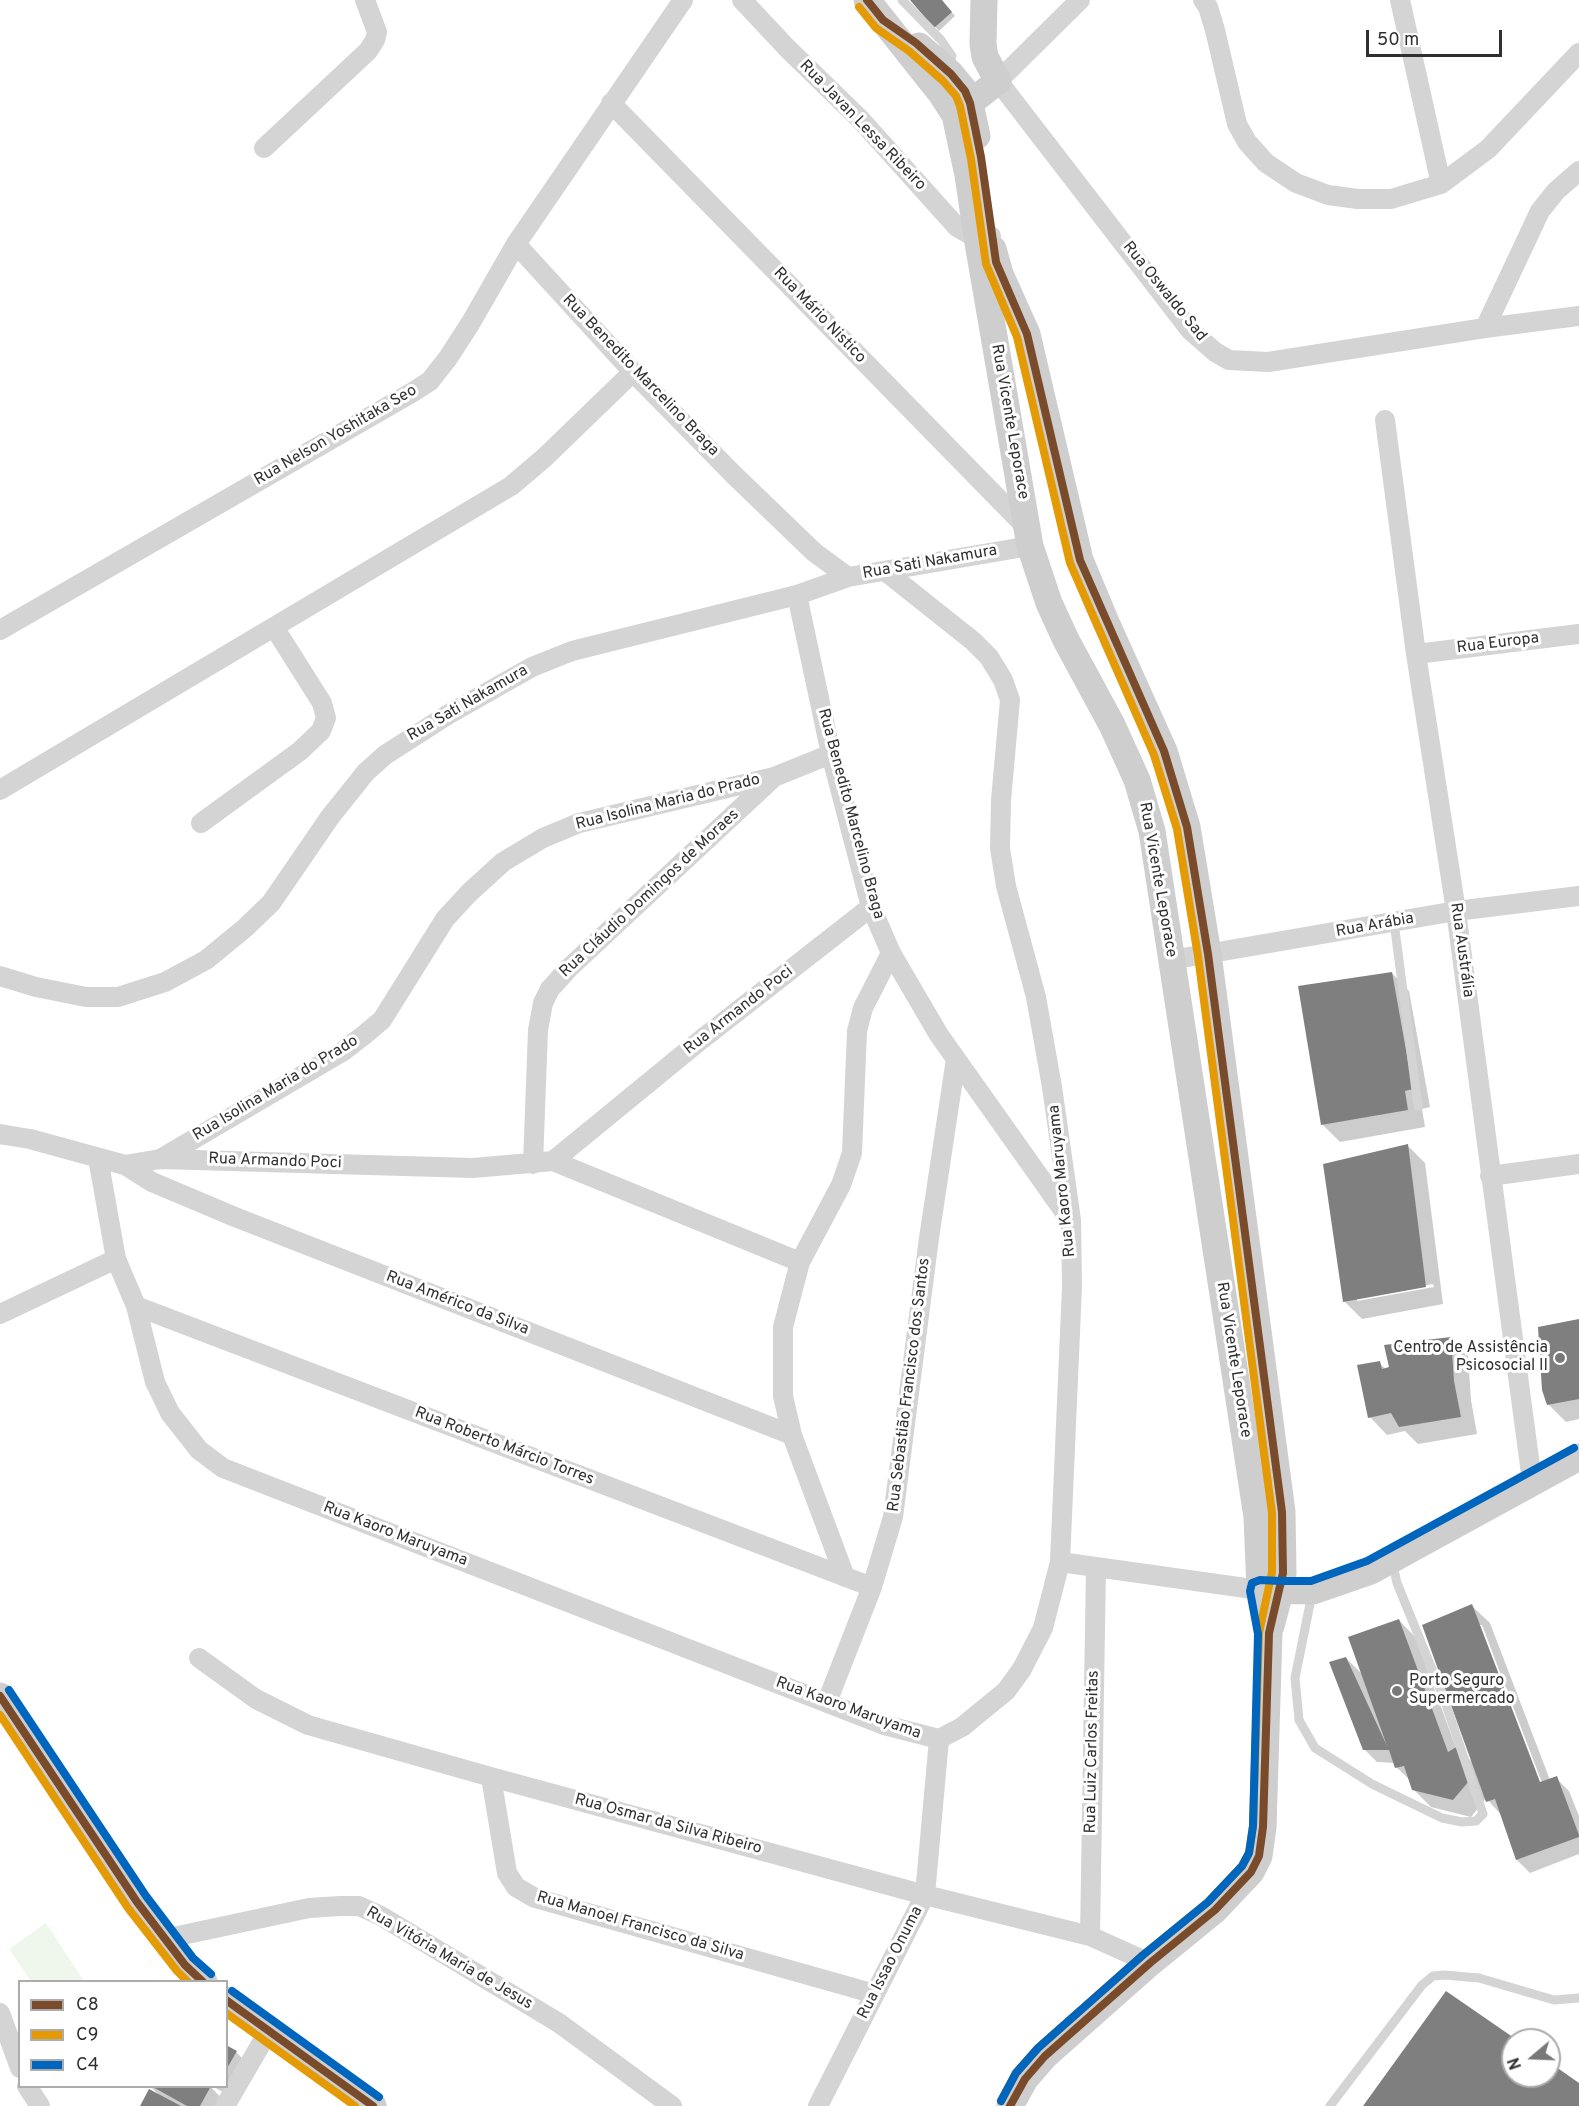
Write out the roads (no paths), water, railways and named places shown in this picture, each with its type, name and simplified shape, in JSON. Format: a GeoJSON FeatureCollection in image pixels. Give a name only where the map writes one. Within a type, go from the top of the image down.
{"type":"FeatureCollection","features":[{"type":"Feature","properties":{"kind":"main road"},"geometry":{"type":"LineString","coordinates":[[875,10],[916,43],[963,109],[998,81],[985,57],[984,0]]}},
{"type":"Feature","properties":{"kind":"main road","name":"Rua Vicente Leporace"},"geometry":{"type":"LineString","coordinates":[[963,109],[968,175],[984,236],[994,338],[1029,537],[1049,603],[1065,640],[1112,724],[1137,780],[1152,831],[1270,1591],[1263,1827],[1259,1856],[1251,1872],[1215,1910],[1150,1962],[1045,2056],[1025,2079],[1010,2106]]}},
{"type":"Feature","properties":{"kind":"main road"},"geometry":{"type":"LineString","coordinates":[[984,236],[1027,334],[1080,560],[1169,765],[1187,827],[1208,954],[1281,1506],[1283,1573],[1270,1591]]}},
{"type":"Feature","properties":{"kind":"main road"},"geometry":{"type":"LineString","coordinates":[[994,338],[1003,328],[1012,325],[1016,325],[1027,334]]}},
{"type":"Feature","properties":{"kind":"main road"},"geometry":{"type":"LineString","coordinates":[[1270,1591],[1313,1592],[1371,1571],[1579,1457]]}},
{"type":"Feature","properties":{"kind":"main road"},"geometry":{"type":"LineString","coordinates":[[0,1696],[130,1893],[185,1965],[202,1980]]}},
{"type":"Feature","properties":{"kind":"main road"},"geometry":{"type":"LineString","coordinates":[[228,2002],[373,2106]]}},
{"type":"Feature","properties":{"kind":"street"},"geometry":{"type":"LineString","coordinates":[[264,148],[371,45],[377,32],[365,0]]}},
{"type":"Feature","properties":{"kind":"street","name":"Rua Nelson Yoshitaka Seo"},"geometry":{"type":"LineString","coordinates":[[0,630],[430,381],[470,324],[516,244],[683,0]]}},
{"type":"Feature","properties":{"kind":"street","name":"Rua Javan Lessa Ribeiro"},"geometry":{"type":"LineString","coordinates":[[742,0],[787,48],[860,119],[957,227],[964,232],[984,236]]}},
{"type":"Feature","properties":{"kind":"street"},"geometry":{"type":"LineString","coordinates":[[998,81],[1080,0]]}},
{"type":"Feature","properties":{"kind":"street"},"geometry":{"type":"LineString","coordinates":[[1203,0],[1208,7],[1215,30],[1237,124],[1247,142],[1266,164],[1296,183],[1328,195],[1358,199],[1391,199],[1441,184],[1488,149],[1579,53]]}},
{"type":"Feature","properties":{"kind":"street"},"geometry":{"type":"LineString","coordinates":[[1400,0],[1441,184]]}},
{"type":"Feature","properties":{"kind":"street","name":"Rua Oswaldo Sad"},"geometry":{"type":"LineString","coordinates":[[998,81],[1190,330],[1215,352],[1229,360],[1268,362],[1485,328],[1579,316]]}},
{"type":"Feature","properties":{"kind":"street","name":"Rua Mário Nistico"},"geometry":{"type":"LineString","coordinates":[[611,103],[1029,537]]}},
{"type":"Feature","properties":{"kind":"street"},"geometry":{"type":"LineString","coordinates":[[1485,328],[1540,211],[1556,191],[1579,171]]}},
{"type":"Feature","properties":{"kind":"street","name":"Rua Benedito Marcelino Braga"},"geometry":{"type":"LineString","coordinates":[[516,244],[633,372],[782,522],[814,552],[848,577]]}},
{"type":"Feature","properties":{"kind":"street"},"geometry":{"type":"LineString","coordinates":[[0,790],[510,486],[544,458],[633,372]]}},
{"type":"Feature","properties":{"kind":"street","name":"Rua Austrália"},"geometry":{"type":"LineString","coordinates":[[1385,420],[1416,654],[1456,911],[1532,1481]]}},
{"type":"Feature","properties":{"kind":"street","name":"Rua Sati Nakamura"},"geometry":{"type":"LineString","coordinates":[[0,976],[36,987],[87,997],[118,997],[165,982],[206,960],[271,903],[330,817],[366,772],[385,755],[420,731],[532,667],[572,651],[797,595],[848,577],[885,571],[1029,537]]}},
{"type":"Feature","properties":{"kind":"street","name":"Rua Kaoro Maruyama"},"geometry":{"type":"LineString","coordinates":[[98,1158],[116,1259],[136,1306],[155,1382],[170,1413],[199,1450],[223,1468],[884,1725],[939,1739],[962,1727],[1006,1691],[1022,1669],[1042,1628],[1060,1562],[1072,1287],[1071,1220],[1052,1087],[1036,997],[1006,886],[1000,848],[1001,800],[1010,700],[1003,680],[989,657],[973,641],[885,571]]}},
{"type":"Feature","properties":{"kind":"street","name":"Rua Benedito Marcelino Braga"},"geometry":{"type":"LineString","coordinates":[[797,595],[831,754],[871,908],[891,952],[928,1018],[1071,1220]]}},
{"type":"Feature","properties":{"kind":"street"},"geometry":{"type":"LineString","coordinates":[[201,823],[300,751],[321,731],[326,718],[322,703],[274,627]]}},
{"type":"Feature","properties":{"kind":"street","name":"Rua Europa"},"geometry":{"type":"LineString","coordinates":[[1416,654],[1579,634]]}},
{"type":"Feature","properties":{"kind":"street","name":"Rua Isolina Maria do Prado"},"geometry":{"type":"LineString","coordinates":[[160,1159],[342,1052],[382,1020],[445,919],[503,862],[543,838],[579,823],[774,777],[831,754]]}},
{"type":"Feature","properties":{"kind":"street","name":"Rua Cláudio Domingos de Moraes"},"geometry":{"type":"LineString","coordinates":[[533,1164],[538,1030],[543,1003],[550,989],[569,968],[774,777]]}},
{"type":"Feature","properties":{"kind":"street"},"geometry":{"type":"LineString","coordinates":[[708,793],[725,807],[729,819]]}},
{"type":"Feature","properties":{"kind":"street","name":"Rua Arábia"},"geometry":{"type":"LineString","coordinates":[[1171,960],[1456,911],[1579,896]]}},
{"type":"Feature","properties":{"kind":"street","name":"Rua Armando Poci"},"geometry":{"type":"LineString","coordinates":[[0,1134],[125,1165],[160,1159],[473,1168],[553,1161],[702,1039],[871,908]]}},
{"type":"Feature","properties":{"kind":"street"},"geometry":{"type":"LineString","coordinates":[[845,1577],[792,1435],[783,1396],[783,1327],[800,1262],[841,1185],[852,1153],[857,1031],[863,1008],[891,952]]}},
{"type":"Feature","properties":{"kind":"street","name":"Rua Sebastião Francisco dos Santos"},"geometry":{"type":"LineString","coordinates":[[827,1702],[872,1587],[893,1517],[929,1238],[956,1059]]}},
{"type":"Feature","properties":{"kind":"street"},"geometry":{"type":"LineString","coordinates":[[553,1161],[800,1262]]}},
{"type":"Feature","properties":{"kind":"street"},"geometry":{"type":"LineString","coordinates":[[1490,1176],[1579,1164]]}},
{"type":"Feature","properties":{"kind":"street","name":"Rua Américo da Silva"},"geometry":{"type":"LineString","coordinates":[[125,1165],[152,1182],[235,1217],[792,1435]]}},
{"type":"Feature","properties":{"kind":"street"},"geometry":{"type":"LineString","coordinates":[[0,1314],[116,1259]]}},
{"type":"Feature","properties":{"kind":"street","name":"Rua Roberto Márcio Torres"},"geometry":{"type":"LineString","coordinates":[[136,1306],[872,1587]]}},
{"type":"Feature","properties":{"kind":"street"},"geometry":{"type":"LineString","coordinates":[[1060,1562],[1270,1591]]}},
{"type":"Feature","properties":{"kind":"street","name":"Rua Luiz Carlos Freitas"},"geometry":{"type":"LineString","coordinates":[[1090,1936],[1095,1568]]}},
{"type":"Feature","properties":{"kind":"street","name":"Rua Osmar da Silva Ribeiro"},"geometry":{"type":"LineString","coordinates":[[199,1658],[256,1699],[308,1725],[925,1895],[1090,1936],[1150,1962]]}},
{"type":"Feature","properties":{"kind":"street","name":"Rua Issao Onuma"},"geometry":{"type":"LineString","coordinates":[[818,2106],[925,1895],[939,1739]]}},
{"type":"Feature","properties":{"kind":"street","name":"Rua Manoel Francisco da Silva"},"geometry":{"type":"LineString","coordinates":[[491,1777],[507,1873],[516,1887],[535,1899],[875,1994]]}},
{"type":"Feature","properties":{"kind":"street","name":"Rua Vitória Maria de Jesus"},"geometry":{"type":"LineString","coordinates":[[164,1939],[309,1908],[359,1906],[381,1916],[559,2023],[672,2106]]}},
{"type":"Feature","properties":{"kind":"street"},"geometry":{"type":"LineString","coordinates":[[0,2013],[18,2062]]}},
{"type":"Feature","properties":{"kind":"street"},"geometry":{"type":"LineString","coordinates":[[225,2106],[268,2032]]}},
{"type":"Feature","properties":{"kind":"lane"},"geometry":{"type":"LineString","coordinates":[[902,0],[941,40],[952,56],[942,78]]}},
{"type":"Feature","properties":{"kind":"lane"},"geometry":{"type":"LineString","coordinates":[[1394,922],[1418,1106]]}},
{"type":"Feature","properties":{"kind":"lane"},"geometry":{"type":"LineString","coordinates":[[1313,1592],[1295,1678],[1299,1720],[1315,1748],[1372,1784],[1442,1818],[1462,1822],[1476,1821],[1484,1814],[1443,1696],[1397,1583],[1392,1560]]}},
{"type":"Feature","properties":{"kind":"lane"},"geometry":{"type":"LineString","coordinates":[[1330,2106],[1422,1985],[1433,1976],[1444,1974],[1479,1978],[1554,2000],[1579,1998]]}},
{"type":"Feature","properties":{"kind":"place","name":"Centro de Assistência Psicosocial II"},"geometry":{"type":"Point","coordinates":[1560,1358]}},
{"type":"Feature","properties":{"kind":"place","name":"Porto Seguro Supermercado"},"geometry":{"type":"Point","coordinates":[1397,1691]}}]}
